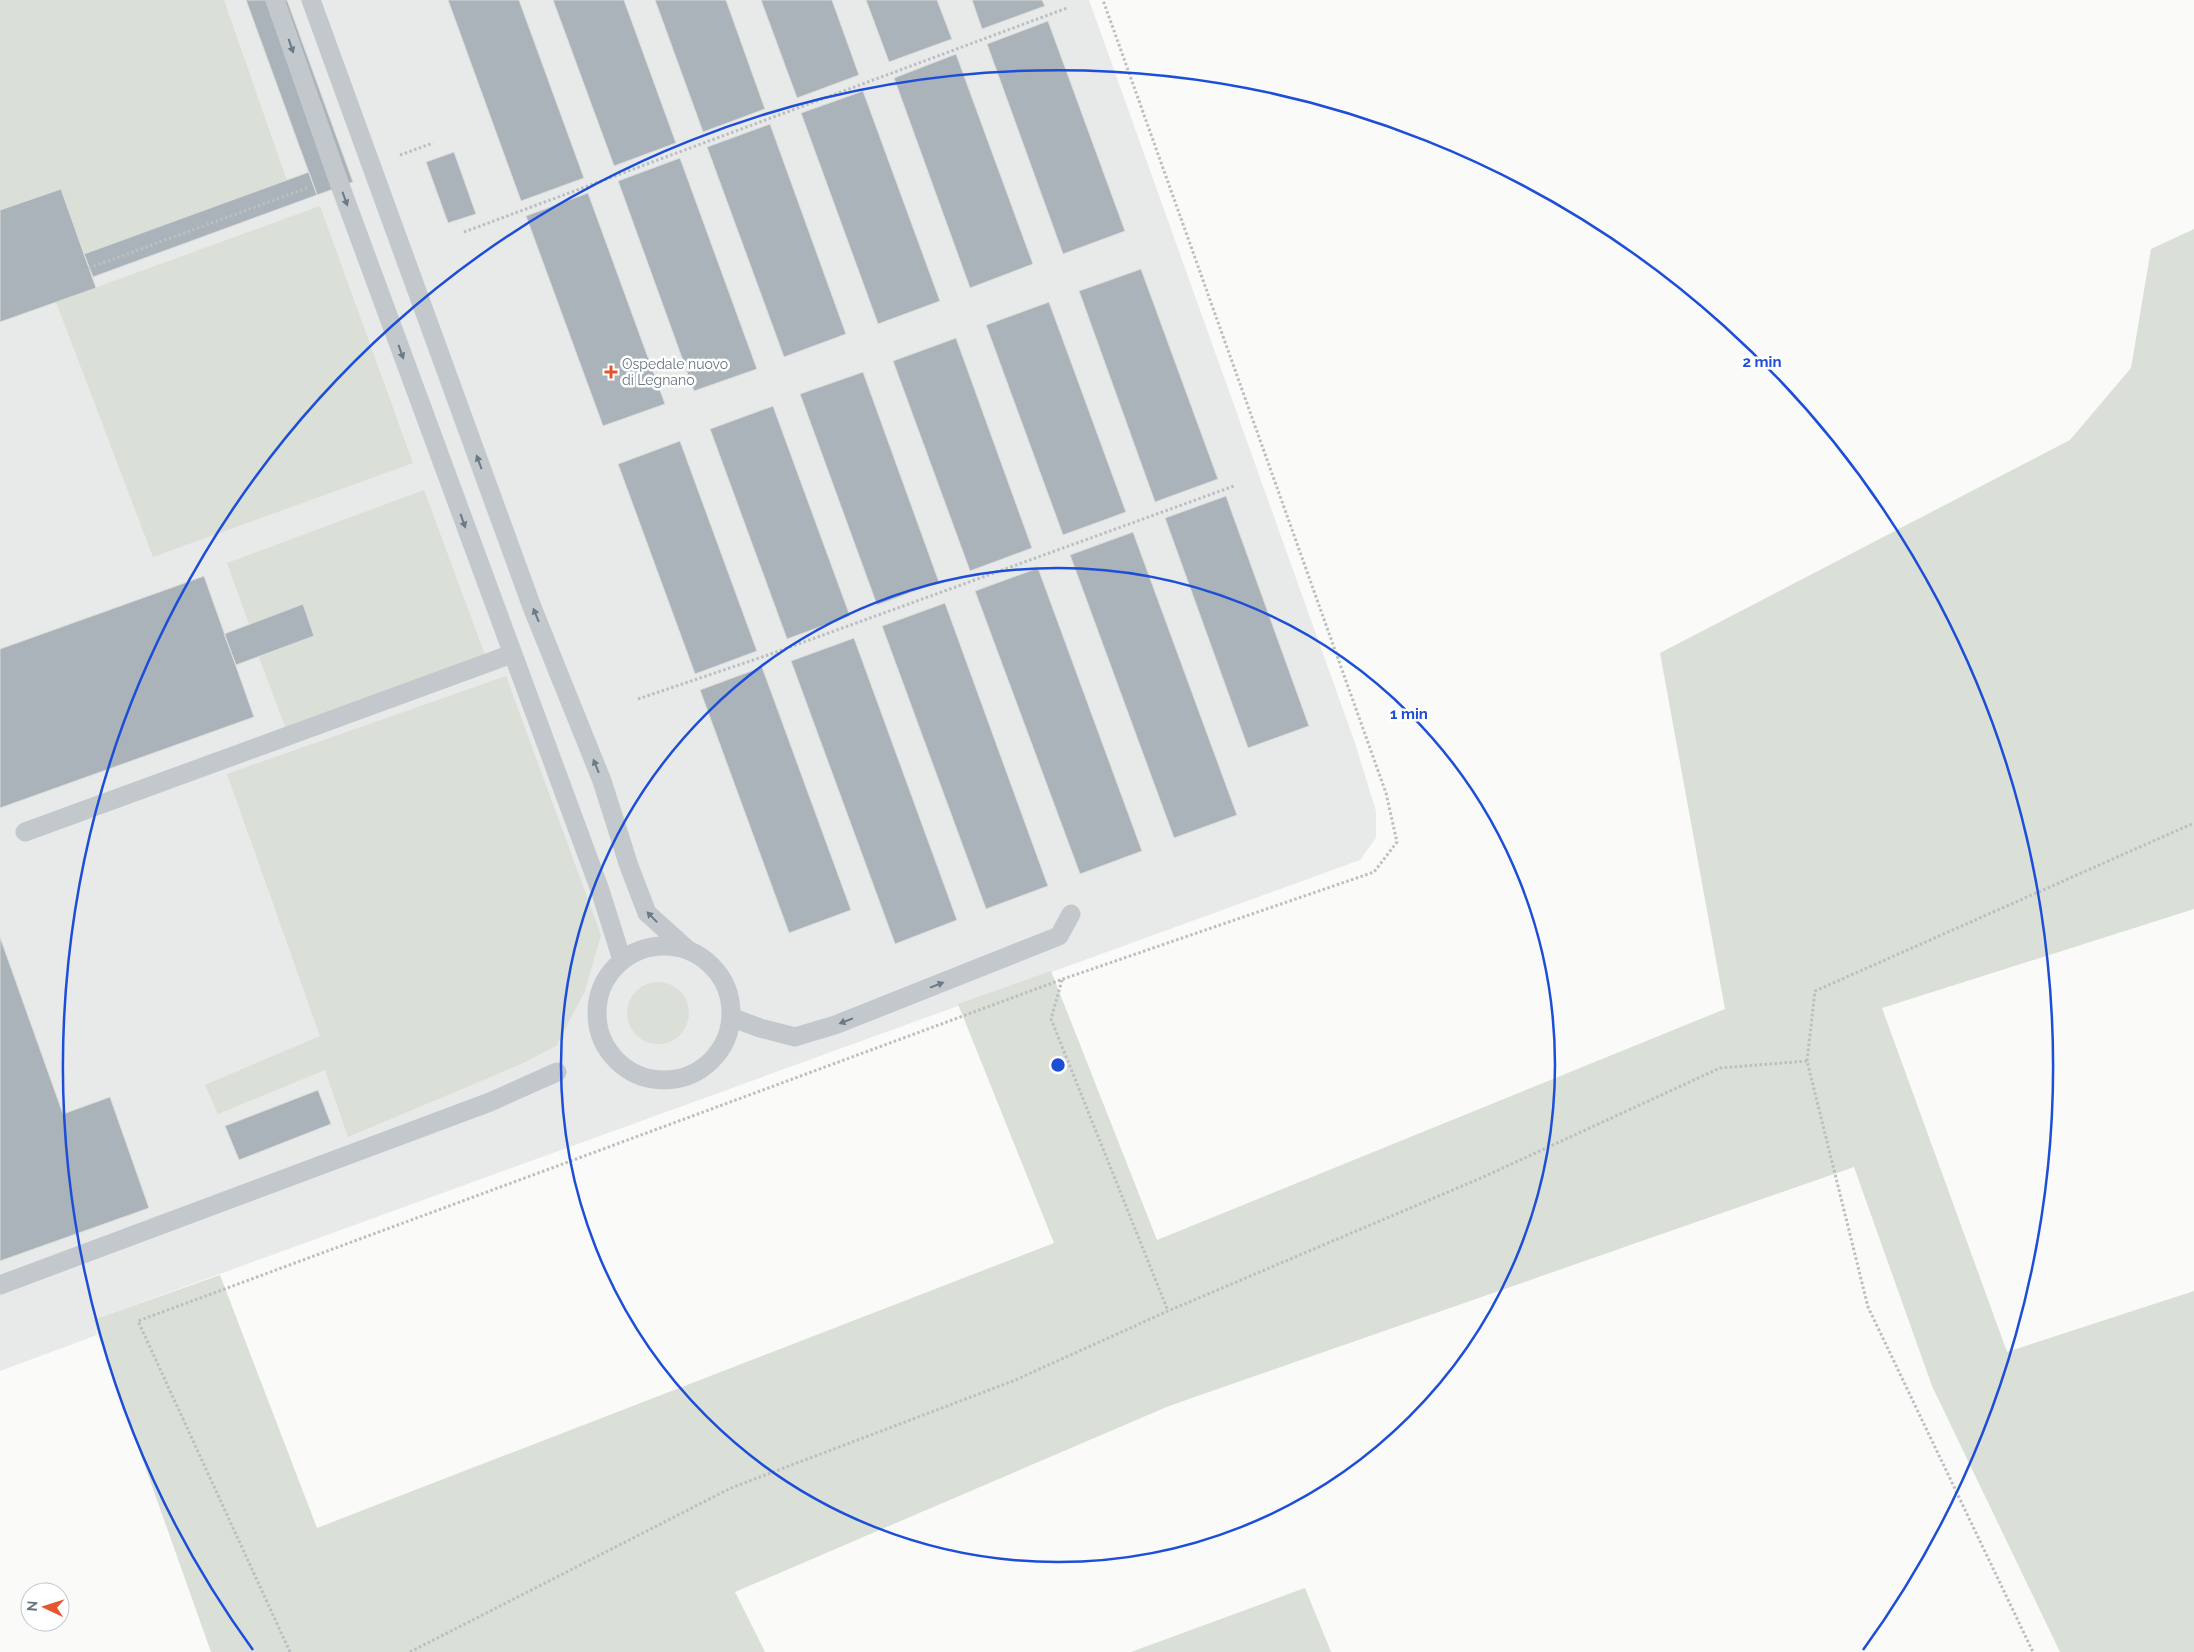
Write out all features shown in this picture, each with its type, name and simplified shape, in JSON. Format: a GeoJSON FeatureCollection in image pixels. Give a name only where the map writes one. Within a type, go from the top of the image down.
{"type":"FeatureCollection","features":[{"type":"Feature","properties":{"kind":"lane"},"geometry":{"type":"LineString","coordinates":[[275,0],[337,177],[600,890],[622,960]]}},
{"type":"Feature","properties":{"kind":"lane"},"geometry":{"type":"LineString","coordinates":[[311,0],[532,607],[602,781],[629,866],[644,905],[648,913],[688,950],[706,961],[721,976],[729,996],[731,1016],[727,1037],[716,1055],[702,1069],[683,1078],[663,1081],[642,1077],[630,1071],[609,1053],[600,1035],[597,1014],[599,994],[608,975],[622,960],[647,947],[661,946],[688,950]]}},
{"type":"Feature","properties":{"kind":"lane"},"geometry":{"type":"LineString","coordinates":[[25,832],[512,654]]}},
{"type":"Feature","properties":{"kind":"lane"},"geometry":{"type":"LineString","coordinates":[[731,1016],[760,1028],[795,1037],[835,1025],[1059,936],[1071,914]]}},
{"type":"Feature","properties":{"kind":"lane"},"geometry":{"type":"LineString","coordinates":[[0,1285],[490,1102],[557,1072]]}},
{"type":"Feature","properties":{"kind":"path"},"geometry":{"type":"LineString","coordinates":[[290,1652],[138,1321],[1062,979],[1374,872],[1397,842],[1382,784],[1103,0]]}},
{"type":"Feature","properties":{"kind":"path"},"geometry":{"type":"LineString","coordinates":[[464,232],[1067,8]]}},
{"type":"Feature","properties":{"kind":"path"},"geometry":{"type":"LineString","coordinates":[[371,164],[433,143]]}},
{"type":"Feature","properties":{"kind":"path"},"geometry":{"type":"LineString","coordinates":[[89,268],[337,177]]}},
{"type":"Feature","properties":{"kind":"path"},"geometry":{"type":"LineString","coordinates":[[638,699],[768,655],[1234,486]]}},
{"type":"Feature","properties":{"kind":"path"},"geometry":{"type":"LineString","coordinates":[[2033,1652],[1868,1307],[1807,1061],[1815,991],[2194,822]]}},
{"type":"Feature","properties":{"kind":"path"},"geometry":{"type":"LineString","coordinates":[[1062,979],[1051,1020],[1168,1311]]}},
{"type":"Feature","properties":{"kind":"path"},"geometry":{"type":"LineString","coordinates":[[410,1652],[730,1488],[1013,1381],[1168,1311],[1481,1178],[1720,1068],[1807,1061]]}},
{"type":"Feature","properties":{"kind":"shaded area","name":"Ospedale nuovo di Legnano"},"geometry":{"type":"Polygon","coordinates":[[[0,0],[1089,0],[1355,743],[1376,811],[1376,838],[1360,860],[93,1320],[97,1335],[0,1371],[0,0]]]}},
{"type":"Feature","properties":{"kind":"shaded area"},"geometry":{"type":"Polygon","coordinates":[[[0,0],[224,0],[287,181],[84,254],[61,189],[0,210],[0,0]]]}},
{"type":"Feature","properties":{"kind":"shaded area"},"geometry":{"type":"Polygon","coordinates":[[[320,206],[413,463],[153,557],[56,302],[320,206]]]}},
{"type":"Feature","properties":{"kind":"shaded area"},"geometry":{"type":"Polygon","coordinates":[[[2194,229],[2194,909],[1882,1008],[2007,1352],[2194,1291],[2194,1652],[2060,1652],[1932,1386],[1854,1167],[1169,1406],[735,1592],[765,1652],[211,1652],[93,1320],[220,1275],[317,1528],[1054,1243],[958,1004],[1051,971],[1157,1240],[1725,1009],[1660,653],[2070,440],[2131,368],[2151,249],[2194,229]]]}},
{"type":"Feature","properties":{"kind":"shaded area"},"geometry":{"type":"Polygon","coordinates":[[[424,490],[485,655],[286,729],[259,657],[314,636],[303,605],[249,624],[227,563],[424,490]]]}},
{"type":"Feature","properties":{"kind":"shaded area"},"geometry":{"type":"Polygon","coordinates":[[[506,676],[601,935],[585,991],[556,1046],[521,1064],[348,1137],[325,1070],[218,1114],[205,1085],[320,1036],[227,774],[506,676]]]}},
{"type":"Feature","properties":{"kind":"shaded area"},"geometry":{"type":"Polygon","coordinates":[[[658,982],[670,985],[680,991],[686,1001],[689,1013],[686,1025],[680,1035],[670,1041],[658,1044],[646,1041],[636,1035],[630,1025],[627,1013],[630,1001],[636,991],[646,985],[658,982]]]}},
{"type":"Feature","properties":{"kind":"shaded area"},"geometry":{"type":"Polygon","coordinates":[[[1305,1588],[1331,1652],[1131,1652],[1305,1588]]]}},
{"type":"Feature","properties":{"kind":"building"},"geometry":{"type":"Polygon","coordinates":[[[246,0],[287,0],[353,182],[317,195],[246,0]]]}},
{"type":"Feature","properties":{"kind":"building"},"geometry":{"type":"Polygon","coordinates":[[[448,0],[519,0],[584,178],[521,201],[448,0]]]}},
{"type":"Feature","properties":{"kind":"building"},"geometry":{"type":"Polygon","coordinates":[[[553,0],[624,0],[676,143],[614,166],[553,0]]]}},
{"type":"Feature","properties":{"kind":"building"},"geometry":{"type":"Polygon","coordinates":[[[655,0],[726,0],[765,109],[703,132],[655,0]]]}},
{"type":"Feature","properties":{"kind":"building"},"geometry":{"type":"Polygon","coordinates":[[[761,0],[832,0],[859,75],[797,98],[761,0]]]}},
{"type":"Feature","properties":{"kind":"building"},"geometry":{"type":"Polygon","coordinates":[[[866,0],[937,0],[952,39],[889,62],[866,0]]]}},
{"type":"Feature","properties":{"kind":"building"},"geometry":{"type":"Polygon","coordinates":[[[972,0],[1042,0],[1045,6],[982,29],[972,0]]]}},
{"type":"Feature","properties":{"kind":"building"},"geometry":{"type":"Polygon","coordinates":[[[1048,21],[1125,231],[1063,254],[987,44],[1048,21]]]}},
{"type":"Feature","properties":{"kind":"building"},"geometry":{"type":"Polygon","coordinates":[[[956,54],[1033,264],[970,288],[894,78],[956,54]]]}},
{"type":"Feature","properties":{"kind":"building"},"geometry":{"type":"Polygon","coordinates":[[[863,91],[940,301],[878,324],[801,113],[863,91]]]}},
{"type":"Feature","properties":{"kind":"building"},"geometry":{"type":"Polygon","coordinates":[[[770,124],[846,334],[784,357],[707,147],[770,124]]]}},
{"type":"Feature","properties":{"kind":"building"},"geometry":{"type":"Polygon","coordinates":[[[454,152],[476,214],[448,223],[426,162],[454,152]]]}},
{"type":"Feature","properties":{"kind":"building"},"geometry":{"type":"Polygon","coordinates":[[[680,158],[757,369],[694,391],[618,181],[680,158]]]}},
{"type":"Feature","properties":{"kind":"building"},"geometry":{"type":"Polygon","coordinates":[[[309,172],[317,195],[93,277],[84,254],[309,172]]]}},
{"type":"Feature","properties":{"kind":"building"},"geometry":{"type":"Polygon","coordinates":[[[61,189],[96,288],[0,322],[0,210],[61,189]]]}},
{"type":"Feature","properties":{"kind":"building"},"geometry":{"type":"Polygon","coordinates":[[[588,193],[665,404],[603,426],[526,216],[588,193]]]}},
{"type":"Feature","properties":{"kind":"building"},"geometry":{"type":"Polygon","coordinates":[[[1141,269],[1218,479],[1155,502],[1079,291],[1141,269]]]}},
{"type":"Feature","properties":{"kind":"building"},"geometry":{"type":"Polygon","coordinates":[[[1049,302],[1126,512],[1063,535],[986,325],[1049,302]]]}},
{"type":"Feature","properties":{"kind":"building"},"geometry":{"type":"Polygon","coordinates":[[[956,338],[1032,548],[970,571],[893,361],[956,338]]]}},
{"type":"Feature","properties":{"kind":"building"},"geometry":{"type":"Polygon","coordinates":[[[863,372],[939,582],[877,605],[800,394],[863,372]]]}},
{"type":"Feature","properties":{"kind":"building"},"geometry":{"type":"Polygon","coordinates":[[[773,406],[850,616],[787,639],[710,429],[773,406]]]}},
{"type":"Feature","properties":{"kind":"building"},"geometry":{"type":"Polygon","coordinates":[[[680,441],[757,651],[695,674],[618,464],[680,441]]]}},
{"type":"Feature","properties":{"kind":"building"},"geometry":{"type":"Polygon","coordinates":[[[1226,496],[1309,726],[1248,748],[1165,518],[1226,496]]]}},
{"type":"Feature","properties":{"kind":"building"},"geometry":{"type":"Polygon","coordinates":[[[1133,532],[1237,815],[1174,838],[1070,555],[1133,532]]]}},
{"type":"Feature","properties":{"kind":"building"},"geometry":{"type":"Polygon","coordinates":[[[1038,568],[1142,851],[1080,874],[975,591],[1038,568]]]}},
{"type":"Feature","properties":{"kind":"building"},"geometry":{"type":"Polygon","coordinates":[[[204,576],[254,717],[0,808],[0,649],[204,576]]]}},
{"type":"Feature","properties":{"kind":"building"},"geometry":{"type":"Polygon","coordinates":[[[945,603],[1048,886],[986,909],[882,626],[945,603]]]}},
{"type":"Feature","properties":{"kind":"building"},"geometry":{"type":"Polygon","coordinates":[[[303,604],[314,636],[236,665],[224,634],[303,604]]]}},
{"type":"Feature","properties":{"kind":"building"},"geometry":{"type":"Polygon","coordinates":[[[854,638],[957,920],[895,944],[791,661],[854,638]]]}},
{"type":"Feature","properties":{"kind":"building"},"geometry":{"type":"Polygon","coordinates":[[[762,667],[851,910],[789,933],[700,690],[762,667]]]}},
{"type":"Feature","properties":{"kind":"building"},"geometry":{"type":"Polygon","coordinates":[[[0,937],[63,1114],[110,1097],[149,1208],[0,1261],[0,937]]]}},
{"type":"Feature","properties":{"kind":"building"},"geometry":{"type":"Polygon","coordinates":[[[318,1090],[331,1124],[239,1160],[225,1126],[318,1090]]]}},
{"type":"Feature","properties":{"kind":"place","name":"Ospedale nuovo di Legnano"},"geometry":{"type":"Point","coordinates":[611,372]}}]}
